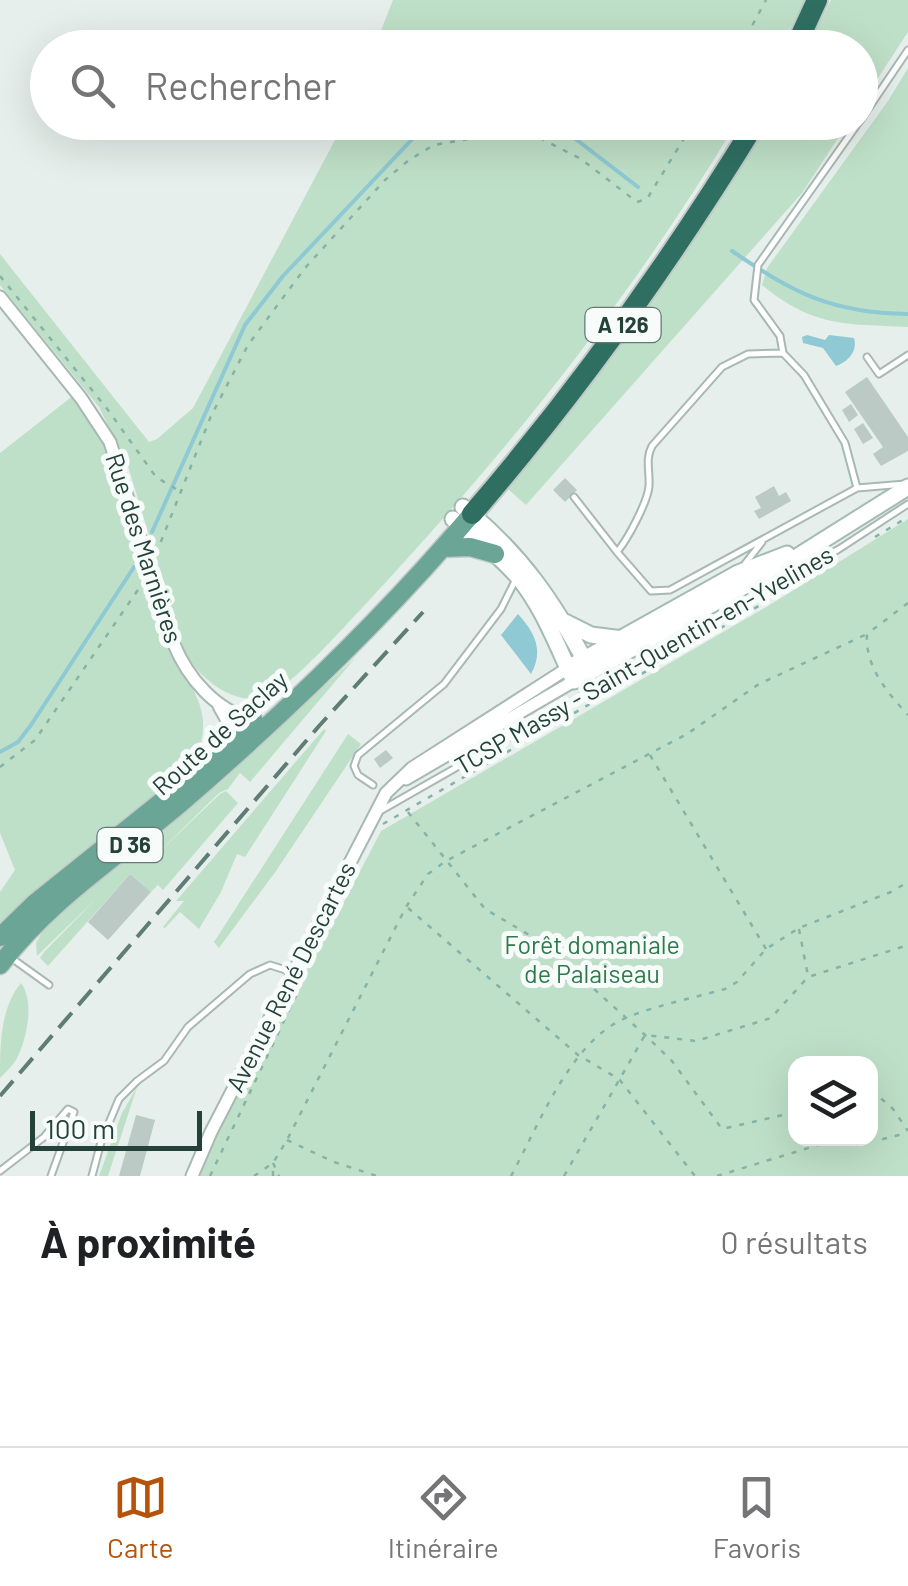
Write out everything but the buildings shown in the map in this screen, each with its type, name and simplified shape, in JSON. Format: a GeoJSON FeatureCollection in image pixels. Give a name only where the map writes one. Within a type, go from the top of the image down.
{"type":"FeatureCollection","features":[{"type":"Feature","properties":{"kind":"highway"},"geometry":{"type":"LineString","coordinates":[[802,30],[817,0]]}},
{"type":"Feature","properties":{"kind":"highway","name":"A 126"},"geometry":{"type":"LineString","coordinates":[[462,516],[584,360],[685,216],[732,140]]}},
{"type":"Feature","properties":{"kind":"highway","name":"A 126"},"geometry":{"type":"LineString","coordinates":[[462,516],[559,412],[696,220],[745,140]]}},
{"type":"Feature","properties":{"kind":"main road"},"geometry":{"type":"LineString","coordinates":[[462,516],[517,576],[556,640],[571,674],[832,536],[908,485]]}},
{"type":"Feature","properties":{"kind":"main road","name":"Route de Saclay"},"geometry":{"type":"LineString","coordinates":[[260,723],[320,677],[442,548],[462,516]]}},
{"type":"Feature","properties":{"kind":"main road","name":"Route de Saclay"},"geometry":{"type":"LineString","coordinates":[[2,952],[35,903],[260,723],[462,516]]}},
{"type":"Feature","properties":{"kind":"main road"},"geometry":{"type":"LineString","coordinates":[[462,516],[522,561],[587,665]]}},
{"type":"Feature","properties":{"kind":"main road"},"geometry":{"type":"LineString","coordinates":[[587,665],[622,638],[738,573],[832,536]]}},
{"type":"Feature","properties":{"kind":"main road"},"geometry":{"type":"LineString","coordinates":[[442,548],[470,547],[495,554]]}},
{"type":"Feature","properties":{"kind":"main road"},"geometry":{"type":"LineString","coordinates":[[562,621],[590,635],[622,638]]}},
{"type":"Feature","properties":{"kind":"street","name":"Rue des Marnières"},"geometry":{"type":"LineString","coordinates":[[0,297],[81,398],[110,442],[178,655],[188,674],[238,717],[260,723]]}},
{"type":"Feature","properties":{"kind":"street","name":"Avenue René Descartes"},"geometry":{"type":"LineString","coordinates":[[192,1176],[211,1132],[301,972],[379,804],[397,782],[419,774],[571,674]]}},
{"type":"Feature","properties":{"kind":"street","name":"Rue des Marnières"},"geometry":{"type":"LineString","coordinates":[[217,702],[239,742]]}},
{"type":"Feature","properties":{"kind":"lane"},"geometry":{"type":"LineString","coordinates":[[878,95],[908,50]]}},
{"type":"Feature","properties":{"kind":"lane"},"geometry":{"type":"LineString","coordinates":[[847,140],[758,265],[754,300],[780,336],[782,353],[804,375],[845,443],[857,488]]}},
{"type":"Feature","properties":{"kind":"lane"},"geometry":{"type":"LineString","coordinates":[[618,552],[629,538],[649,490],[647,455],[652,446],[722,367],[748,354],[782,353]]}},
{"type":"Feature","properties":{"kind":"lane"},"geometry":{"type":"LineString","coordinates":[[867,357],[879,374],[908,355]]}},
{"type":"Feature","properties":{"kind":"lane"},"geometry":{"type":"LineString","coordinates":[[574,497],[651,591],[670,590],[857,488],[908,485]]}},
{"type":"Feature","properties":{"kind":"lane","name":"TCSP Massy - Saint-Quentin-en-Yvelines"},"geometry":{"type":"LineString","coordinates":[[378,812],[839,550],[908,504]]}},
{"type":"Feature","properties":{"kind":"lane"},"geometry":{"type":"LineString","coordinates":[[738,573],[764,540]]}},
{"type":"Feature","properties":{"kind":"lane"},"geometry":{"type":"LineString","coordinates":[[373,785],[358,775],[354,766],[358,755],[444,684],[501,609],[517,576]]}},
{"type":"Feature","properties":{"kind":"lane"},"geometry":{"type":"LineString","coordinates":[[2,952],[49,985]]}},
{"type":"Feature","properties":{"kind":"lane"},"geometry":{"type":"LineString","coordinates":[[92,1176],[101,1142],[120,1099],[136,1080],[164,1061],[188,1027],[250,974],[270,965],[301,972]]}},
{"type":"Feature","properties":{"kind":"lane"},"geometry":{"type":"LineString","coordinates":[[0,1172],[44,1137],[68,1109],[74,1112],[51,1176]]}},
{"type":"Feature","properties":{"kind":"path"},"geometry":{"type":"LineString","coordinates":[[750,30],[766,0]]}},
{"type":"Feature","properties":{"kind":"path"},"geometry":{"type":"LineString","coordinates":[[155,558],[177,489],[248,345],[305,268],[385,180],[434,144],[460,140]]}},
{"type":"Feature","properties":{"kind":"path"},"geometry":{"type":"LineString","coordinates":[[546,140],[580,158],[637,202],[648,199],[683,140]]}},
{"type":"Feature","properties":{"kind":"path"},"geometry":{"type":"LineString","coordinates":[[0,276],[164,484],[177,489]]}},
{"type":"Feature","properties":{"kind":"path"},"geometry":{"type":"LineString","coordinates":[[861,545],[908,517]]}},
{"type":"Feature","properties":{"kind":"path"},"geometry":{"type":"LineString","coordinates":[[0,768],[18,756],[42,730],[145,578]]}},
{"type":"Feature","properties":{"kind":"path"},"geometry":{"type":"LineString","coordinates":[[377,828],[800,582]]}},
{"type":"Feature","properties":{"kind":"path"},"geometry":{"type":"LineString","coordinates":[[254,1176],[273,1164],[287,1140],[406,908],[428,874],[687,734],[758,684],[867,634],[908,603]]}},
{"type":"Feature","properties":{"kind":"path"},"geometry":{"type":"LineString","coordinates":[[867,634],[866,651],[878,679],[908,715]]}},
{"type":"Feature","properties":{"kind":"path"},"geometry":{"type":"LineString","coordinates":[[649,754],[766,949]]}},
{"type":"Feature","properties":{"kind":"path"},"geometry":{"type":"LineString","coordinates":[[408,810],[485,909],[543,943],[645,1035],[672,1060],[722,1128],[788,1114]]}},
{"type":"Feature","properties":{"kind":"path"},"geometry":{"type":"LineString","coordinates":[[511,1176],[578,1055],[599,1033],[625,1018],[724,989],[737,982],[766,949],[798,928],[908,882]]}},
{"type":"Feature","properties":{"kind":"path"},"geometry":{"type":"LineString","coordinates":[[406,908],[578,1055],[620,1079],[695,1176]]}},
{"type":"Feature","properties":{"kind":"path"},"geometry":{"type":"LineString","coordinates":[[798,928],[808,977]]}},
{"type":"Feature","properties":{"kind":"path"},"geometry":{"type":"LineString","coordinates":[[645,1035],[696,1041],[771,1018],[808,977],[908,945]]}},
{"type":"Feature","properties":{"kind":"path"},"geometry":{"type":"LineString","coordinates":[[210,1176],[301,972]]}},
{"type":"Feature","properties":{"kind":"path"},"geometry":{"type":"LineString","coordinates":[[564,1176],[645,1035]]}},
{"type":"Feature","properties":{"kind":"path"},"geometry":{"type":"LineString","coordinates":[[878,1096],[893,1109],[908,1132],[878,1137]]}},
{"type":"Feature","properties":{"kind":"path"},"geometry":{"type":"LineString","coordinates":[[287,1140],[377,1176]]}},
{"type":"Feature","properties":{"kind":"path"},"geometry":{"type":"LineString","coordinates":[[717,1176],[814,1146]]}},
{"type":"Feature","properties":{"kind":"path"},"geometry":{"type":"LineString","coordinates":[[273,1164],[273,1176]]}},
{"type":"Feature","properties":{"kind":"path"},"geometry":{"type":"LineString","coordinates":[[273,1164],[279,1176]]}},
{"type":"Feature","properties":{"kind":"green space"},"geometry":{"type":"Polygon","coordinates":[[[393,0],[806,0],[789,30],[381,30],[393,0]]]}},
{"type":"Feature","properties":{"kind":"green space"},"geometry":{"type":"Polygon","coordinates":[[[831,0],[908,0],[908,32],[878,78],[878,30],[816,30],[831,0]]]}},
{"type":"Feature","properties":{"kind":"green space"},"geometry":{"type":"Polygon","coordinates":[[[908,68],[908,327],[848,323],[814,316],[762,285],[767,268],[860,140],[878,140],[878,115],[908,68]]]}},
{"type":"Feature","properties":{"kind":"green space"},"geometry":{"type":"Polygon","coordinates":[[[335,140],[725,140],[653,253],[513,436],[329,643],[301,671],[266,696],[242,698],[220,689],[185,654],[127,463],[99,407],[0,285],[0,254],[149,442],[193,408],[335,140]]]}},
{"type":"Feature","properties":{"kind":"green space"},"geometry":{"type":"Polygon","coordinates":[[[751,140],[837,140],[802,193],[526,505],[507,488],[576,400],[703,218],[751,140]]]}},
{"type":"Feature","properties":{"kind":"green space"},"geometry":{"type":"Polygon","coordinates":[[[74,395],[121,486],[172,650],[199,701],[202,736],[196,756],[182,775],[0,930],[0,892],[15,870],[0,833],[0,453],[74,395]]]}},
{"type":"Feature","properties":{"kind":"green space","name":"Forêt domaniale de Palaiseau"},"geometry":{"type":"Polygon","coordinates":[[[908,519],[908,1176],[200,1176],[221,1124],[328,912],[340,910],[381,831],[768,606],[908,519]]]}},
{"type":"Feature","properties":{"kind":"green space"},"geometry":{"type":"Polygon","coordinates":[[[356,657],[250,782],[240,773],[228,789],[219,793],[155,856],[220,794],[226,791],[238,803],[163,890],[158,885],[151,892],[130,874],[48,966],[40,958],[44,952],[96,899],[37,956],[36,943],[46,925],[221,782],[356,657]]]}},
{"type":"Feature","properties":{"kind":"green space"},"geometry":{"type":"Polygon","coordinates":[[[324,729],[245,857],[237,854],[199,929],[180,912],[163,927],[184,901],[176,901],[324,729]]]}},
{"type":"Feature","properties":{"kind":"green space"},"geometry":{"type":"Polygon","coordinates":[[[348,734],[361,744],[219,948],[214,942],[348,734]]]}},
{"type":"Feature","properties":{"kind":"green space"},"geometry":{"type":"Polygon","coordinates":[[[21,983],[28,1000],[26,1032],[16,1060],[0,1078],[5,1016],[21,983]]]}},
{"type":"Feature","properties":{"kind":"green space"},"geometry":{"type":"Polygon","coordinates":[[[137,1087],[108,1176],[99,1176],[122,1113],[137,1087]]]}},
{"type":"Feature","properties":{"kind":"water"},"geometry":{"type":"Polygon","coordinates":[[[829,335],[854,338],[855,347],[848,359],[836,366],[823,348],[803,343],[802,337],[825,340],[829,335]]]}},
{"type":"Feature","properties":{"kind":"water"},"geometry":{"type":"Polygon","coordinates":[[[518,614],[536,642],[537,657],[531,674],[501,635],[518,614]]]}},
{"type":"Feature","properties":{"kind":"waterway"},"geometry":{"type":"LineString","coordinates":[[152,532],[245,325],[283,276],[411,140]]}},
{"type":"Feature","properties":{"kind":"waterway"},"geometry":{"type":"LineString","coordinates":[[577,140],[638,187]]}},
{"type":"Feature","properties":{"kind":"waterway"},"geometry":{"type":"LineString","coordinates":[[732,251],[814,298],[857,310],[908,314]]}},
{"type":"Feature","properties":{"kind":"waterway"},"geometry":{"type":"LineString","coordinates":[[0,752],[18,742],[31,725],[134,567]]}},
{"type":"Feature","properties":{"kind":"railway"},"geometry":{"type":"LineString","coordinates":[[0,1096],[319,726],[423,612]]}}]}
